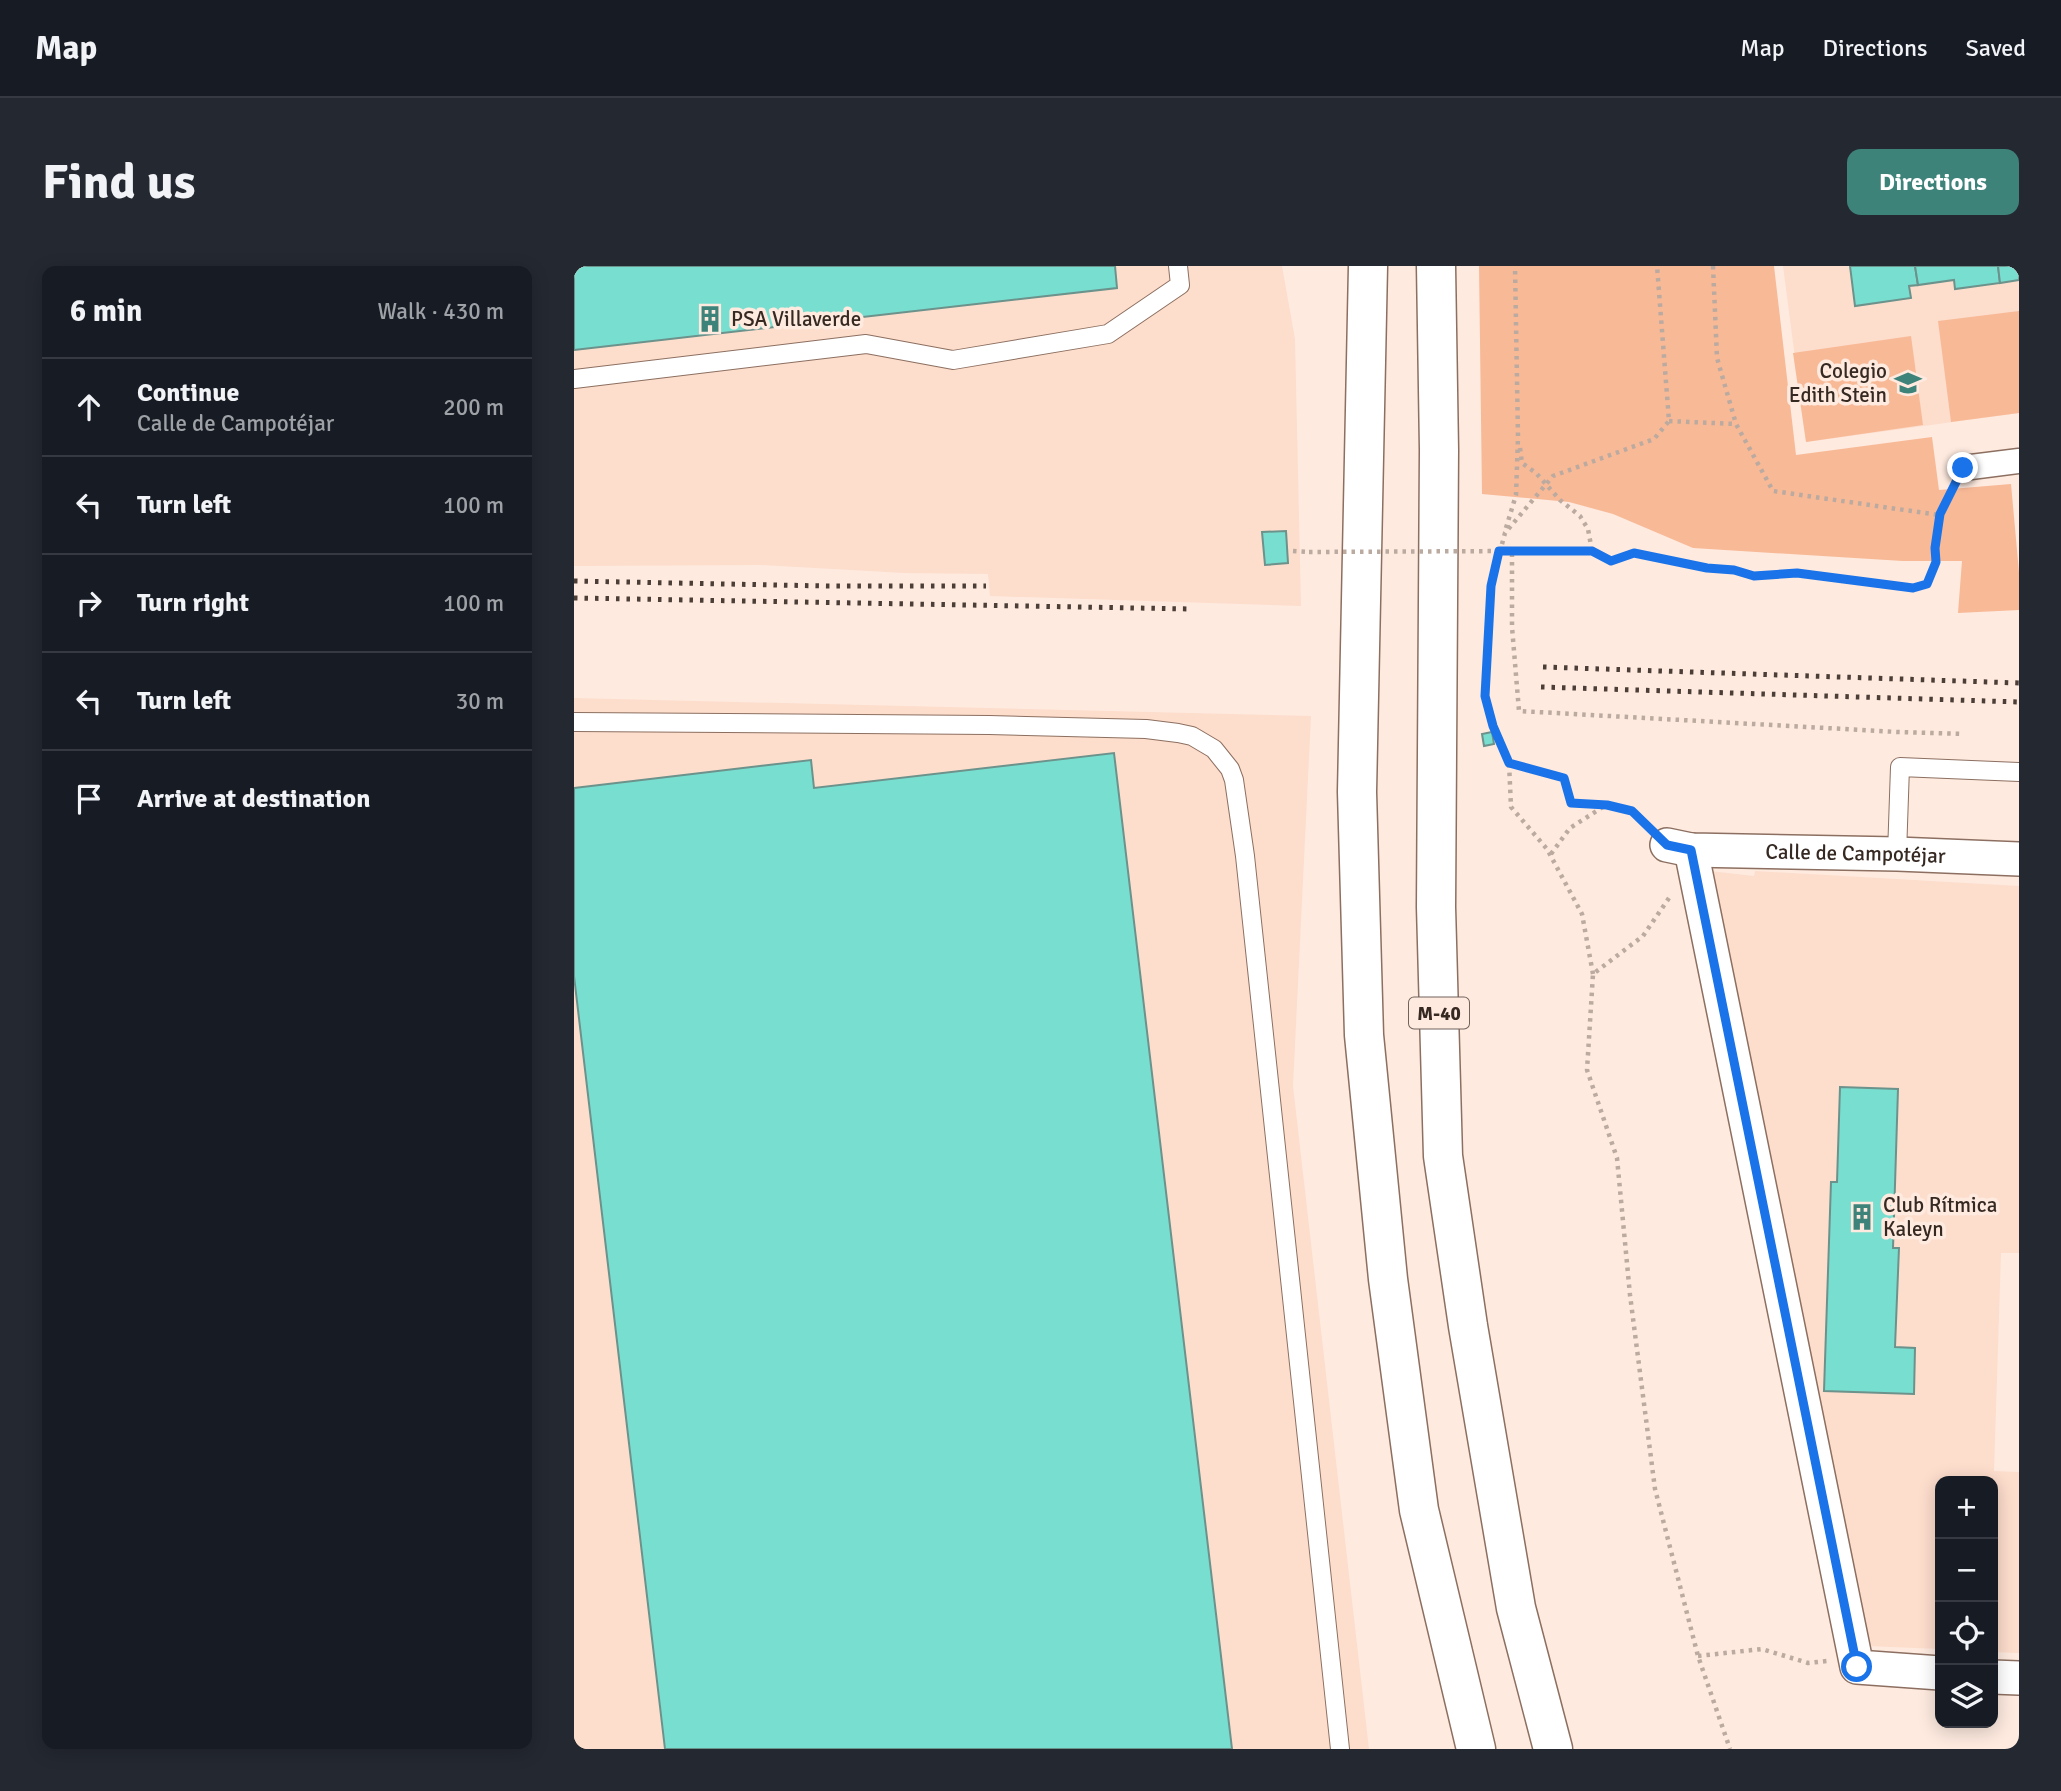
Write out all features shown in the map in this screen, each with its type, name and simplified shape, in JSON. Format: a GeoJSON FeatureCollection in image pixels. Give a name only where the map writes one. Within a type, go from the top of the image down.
{"type":"FeatureCollection","features":[{"type":"Feature","properties":{"kind":"highway"},"geometry":{"type":"LineString","coordinates":[[1368,266],[1357,792],[1364,1035],[1388,1279],[1419,1510],[1476,1749]]}},
{"type":"Feature","properties":{"kind":"highway","name":"M-40"},"geometry":{"type":"LineString","coordinates":[[1436,266],[1439,450],[1436,907],[1444,1156],[1468,1326],[1516,1608],[1553,1749]]}},
{"type":"Feature","properties":{"kind":"street"},"geometry":{"type":"LineString","coordinates":[[1963,468],[2019,461]]}},
{"type":"Feature","properties":{"kind":"street"},"geometry":{"type":"LineString","coordinates":[[1679,847],[1857,1667],[1935,1673]]}},
{"type":"Feature","properties":{"kind":"street","name":"Calle de Campotéjar"},"geometry":{"type":"LineString","coordinates":[[1679,847],[2019,859]]}},
{"type":"Feature","properties":{"kind":"street"},"geometry":{"type":"LineString","coordinates":[[1998,1676],[2019,1678]]}},
{"type":"Feature","properties":{"kind":"lane"},"geometry":{"type":"LineString","coordinates":[[574,379],[866,344],[953,360],[1108,334],[1180,285],[1178,266]]}},
{"type":"Feature","properties":{"kind":"lane"},"geometry":{"type":"LineString","coordinates":[[574,722],[1146,729],[1192,736],[1214,749],[1224,759],[1234,780],[1245,856],[1340,1749]]}},
{"type":"Feature","properties":{"kind":"lane"},"geometry":{"type":"LineString","coordinates":[[1897,854],[1900,767],[2019,772]]}},
{"type":"Feature","properties":{"kind":"path"},"geometry":{"type":"LineString","coordinates":[[1516,266],[1516,495],[1491,586],[1485,696],[1493,726],[1509,763],[1511,807],[1550,855],[1582,914],[1593,974],[1587,1070],[1617,1158],[1630,1295],[1655,1489],[1698,1656],[1730,1749]]}},
{"type":"Feature","properties":{"kind":"path"},"geometry":{"type":"LineString","coordinates":[[1505,533],[1553,476],[1654,439],[1669,421],[1657,266]]}},
{"type":"Feature","properties":{"kind":"path"},"geometry":{"type":"LineString","coordinates":[[1713,266],[1717,358],[1736,424],[1773,491],[1940,514]]}},
{"type":"Feature","properties":{"kind":"path"},"geometry":{"type":"LineString","coordinates":[[1669,421],[1736,424]]}},
{"type":"Feature","properties":{"kind":"path"},"geometry":{"type":"LineString","coordinates":[[1518,437],[1522,463],[1580,516],[1588,530],[1592,551]]}},
{"type":"Feature","properties":{"kind":"path"},"geometry":{"type":"LineString","coordinates":[[1293,551],[1592,551],[1611,561],[1634,553],[1707,568],[1734,570],[1754,576],[1797,573],[1913,588],[1927,584],[1936,562],[1935,548],[1940,514],[1963,468]]}},
{"type":"Feature","properties":{"kind":"path"},"geometry":{"type":"LineString","coordinates":[[1511,551],[1512,627],[1519,711],[1884,732],[1964,734]]}},
{"type":"Feature","properties":{"kind":"path"},"geometry":{"type":"LineString","coordinates":[[1509,763],[1564,778],[1571,803],[1607,805],[1632,811],[1679,847]]}},
{"type":"Feature","properties":{"kind":"path"},"geometry":{"type":"LineString","coordinates":[[1550,855],[1570,828],[1607,805]]}},
{"type":"Feature","properties":{"kind":"path"},"geometry":{"type":"LineString","coordinates":[[1593,974],[1643,936],[1671,895]]}},
{"type":"Feature","properties":{"kind":"path"},"geometry":{"type":"LineString","coordinates":[[1698,1656],[1762,1648],[1808,1663],[1855,1659]]}},
{"type":"Feature","properties":{"kind":"shaded area"},"geometry":{"type":"Polygon","coordinates":[[[574,266],[1282,266],[1295,339],[1301,606],[990,596],[988,574],[904,573],[761,565],[574,566],[574,266]]]}},
{"type":"Feature","properties":{"kind":"shaded area"},"geometry":{"type":"Polygon","coordinates":[[[1479,266],[1774,266],[1796,455],[1932,437],[1939,490],[2011,484],[2019,572],[2019,610],[1958,613],[1962,561],[1903,561],[1693,548],[1613,514],[1569,502],[1482,494],[1479,266]]]}},
{"type":"Feature","properties":{"kind":"shaded area","name":"Colegio Edith Stein"},"geometry":{"type":"Polygon","coordinates":[[[1783,266],[2019,266],[2019,413],[1806,442],[1783,266]]]}},
{"type":"Feature","properties":{"kind":"shaded area"},"geometry":{"type":"Polygon","coordinates":[[[2019,311],[2019,413],[1951,422],[1938,321],[2019,311]]]}},
{"type":"Feature","properties":{"kind":"shaded area"},"geometry":{"type":"Polygon","coordinates":[[[1911,336],[1923,425],[1806,442],[1793,353],[1911,336]]]}},
{"type":"Feature","properties":{"kind":"shaded area"},"geometry":{"type":"Polygon","coordinates":[[[574,698],[1311,716],[1293,1086],[1369,1749],[574,1749],[574,698]]]}},
{"type":"Feature","properties":{"kind":"shaded area"},"geometry":{"type":"Polygon","coordinates":[[[1710,871],[1754,876],[1755,871],[2019,886],[2019,1253],[2001,1253],[1994,1471],[2019,1472],[2019,1653],[1998,1652],[1998,1476],[1935,1476],[1935,1649],[1867,1646],[1710,871]]]}},
{"type":"Feature","properties":{"kind":"building","name":"PSA Villaverde"},"geometry":{"type":"Polygon","coordinates":[[[574,266],[1115,266],[1117,288],[574,350],[574,266]]]}},
{"type":"Feature","properties":{"kind":"building"},"geometry":{"type":"Polygon","coordinates":[[[1850,266],[1915,266],[1918,285],[1909,286],[1911,298],[1855,306],[1850,266]]]}},
{"type":"Feature","properties":{"kind":"building"},"geometry":{"type":"Polygon","coordinates":[[[1915,266],[1998,266],[2000,283],[1955,289],[1954,280],[1918,285],[1915,266]]]}},
{"type":"Feature","properties":{"kind":"building"},"geometry":{"type":"Polygon","coordinates":[[[1998,266],[2019,266],[2019,280],[2000,283],[1998,266]]]}},
{"type":"Feature","properties":{"kind":"building"},"geometry":{"type":"Polygon","coordinates":[[[1286,531],[1288,563],[1265,565],[1262,532],[1286,531]]]}},
{"type":"Feature","properties":{"kind":"building"},"geometry":{"type":"Polygon","coordinates":[[[1492,732],[1494,744],[1484,746],[1482,734],[1492,732]]]}},
{"type":"Feature","properties":{"kind":"building"},"geometry":{"type":"Polygon","coordinates":[[[1114,753],[1232,1749],[665,1749],[574,976],[574,788],[811,760],[814,788],[1114,753]]]}},
{"type":"Feature","properties":{"kind":"building","name":"Club Rítmica Kaleyn"},"geometry":{"type":"Polygon","coordinates":[[[1840,1087],[1898,1089],[1893,1248],[1899,1248],[1895,1347],[1915,1348],[1914,1394],[1824,1391],[1831,1182],[1837,1182],[1840,1087]]]}},
{"type":"Feature","properties":{"kind":"railway"},"geometry":{"type":"LineString","coordinates":[[574,581],[986,586]]}},
{"type":"Feature","properties":{"kind":"railway"},"geometry":{"type":"LineString","coordinates":[[574,598],[1192,609]]}},
{"type":"Feature","properties":{"kind":"railway"},"geometry":{"type":"LineString","coordinates":[[1543,667],[2019,683]]}},
{"type":"Feature","properties":{"kind":"railway"},"geometry":{"type":"LineString","coordinates":[[1541,687],[2019,702]]}},
{"type":"Feature","properties":{"kind":"place","name":"PSA Villaverde"},"geometry":{"type":"Point","coordinates":[710,319]}},
{"type":"Feature","properties":{"kind":"place","name":"Colegio Edith Stein"},"geometry":{"type":"Point","coordinates":[1908,383]}},
{"type":"Feature","properties":{"kind":"place","name":"Club Rítmica Kaleyn"},"geometry":{"type":"Point","coordinates":[1862,1217]}},
{"type":"Feature","properties":{"kind":"route"},"geometry":{"type":"LineString","coordinates":[[1857,1667],[1691,850],[1667,845],[1632,811],[1607,805],[1571,803],[1564,778],[1509,763],[1493,726],[1485,696],[1491,586],[1499,551],[1592,551],[1611,561],[1634,553],[1707,568],[1734,570],[1754,576],[1797,573],[1913,588],[1927,584],[1936,562],[1935,548],[1940,514],[1963,468]]}}]}
